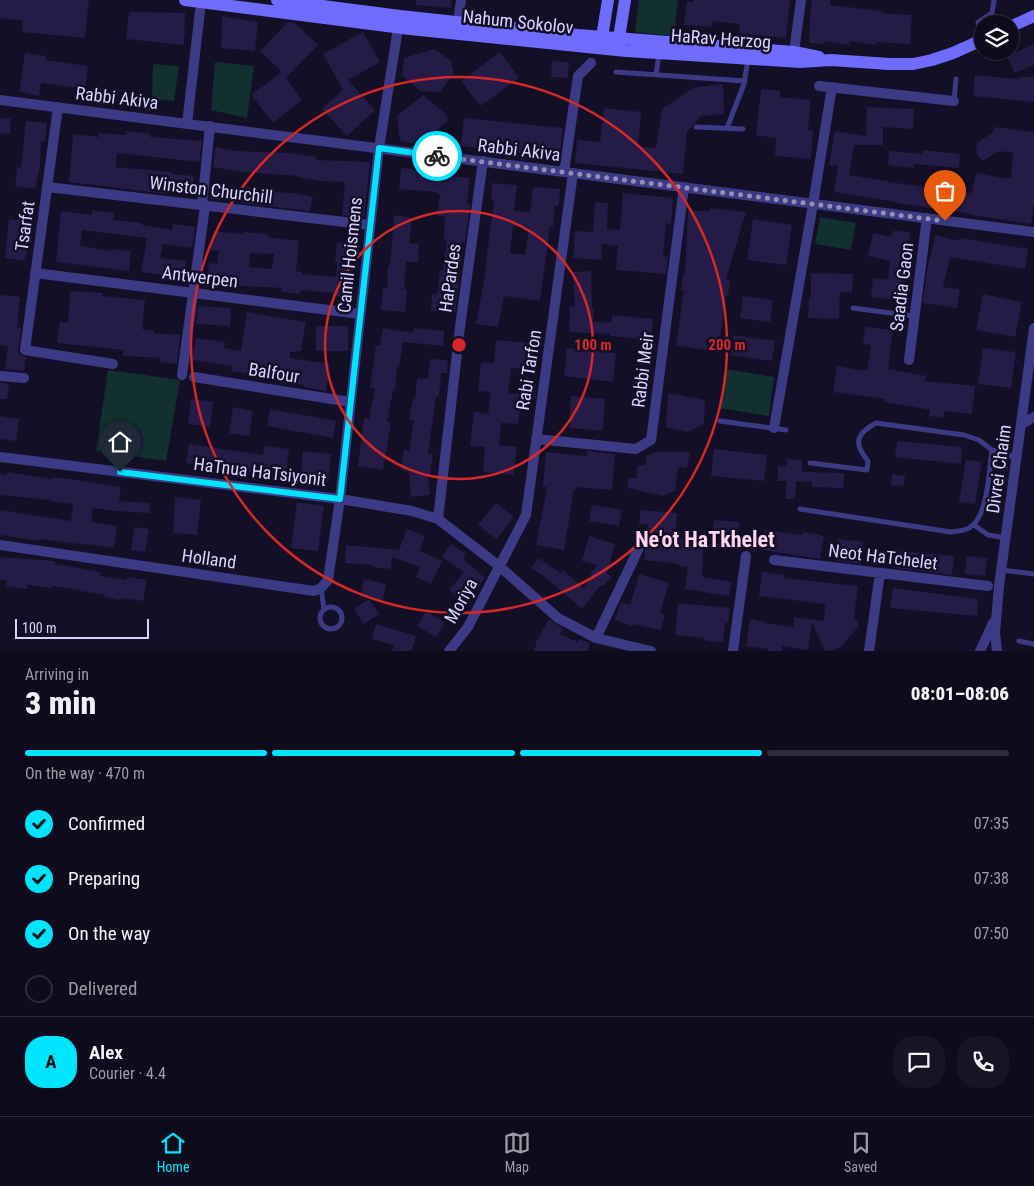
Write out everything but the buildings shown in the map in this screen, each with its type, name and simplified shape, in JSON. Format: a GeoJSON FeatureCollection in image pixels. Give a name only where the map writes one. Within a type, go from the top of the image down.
{"type":"FeatureCollection","features":[{"type":"Feature","properties":{"kind":"main road","name":"Nahum Sokolov"},"geometry":{"type":"LineString","coordinates":[[185,0],[399,22],[609,49]]}},
{"type":"Feature","properties":{"kind":"main road","name":"Nahum Sokolov"},"geometry":{"type":"LineString","coordinates":[[276,0],[399,22],[458,22],[619,38]]}},
{"type":"Feature","properties":{"kind":"main road"},"geometry":{"type":"LineString","coordinates":[[607,4],[602,37],[609,49],[619,38],[625,0]]}},
{"type":"Feature","properties":{"kind":"main road"},"geometry":{"type":"LineString","coordinates":[[578,35],[594,28],[602,18],[607,4]]}},
{"type":"Feature","properties":{"kind":"main road"},"geometry":{"type":"LineString","coordinates":[[623,14],[630,31],[634,35],[646,40]]}},
{"type":"Feature","properties":{"kind":"main road"},"geometry":{"type":"LineString","coordinates":[[1019,24],[1034,16]]}},
{"type":"Feature","properties":{"kind":"main road","name":"HaRav Herzog"},"geometry":{"type":"LineString","coordinates":[[619,38],[794,52],[831,60]]}},
{"type":"Feature","properties":{"kind":"main road","name":"HaRav Herzog"},"geometry":{"type":"LineString","coordinates":[[609,49],[800,62],[831,60],[913,64],[953,53],[974,43]]}},
{"type":"Feature","properties":{"kind":"street"},"geometry":{"type":"LineString","coordinates":[[458,22],[461,0]]}},
{"type":"Feature","properties":{"kind":"street"},"geometry":{"type":"LineString","coordinates":[[794,52],[801,0]]}},
{"type":"Feature","properties":{"kind":"street"},"geometry":{"type":"LineString","coordinates":[[187,124],[204,1]]}},
{"type":"Feature","properties":{"kind":"street","name":"Camil Hoismens"},"geometry":{"type":"LineString","coordinates":[[340,499],[379,148],[399,22]]}},
{"type":"Feature","properties":{"kind":"street","name":"Rabi Tarfon"},"geometry":{"type":"LineString","coordinates":[[499,566],[526,515],[569,172],[578,76],[591,63]]}},
{"type":"Feature","properties":{"kind":"street"},"geometry":{"type":"LineString","coordinates":[[818,86],[954,101]]}},
{"type":"Feature","properties":{"kind":"street"},"geometry":{"type":"LineString","coordinates":[[774,428],[814,204],[832,87]]}},
{"type":"Feature","properties":{"kind":"street","name":"Rabbi Akiva"},"geometry":{"type":"LineString","coordinates":[[0,100],[1034,232]]}},
{"type":"Feature","properties":{"kind":"street","name":"Tsarfat"},"geometry":{"type":"LineString","coordinates":[[58,107],[25,350],[113,364]]}},
{"type":"Feature","properties":{"kind":"street"},"geometry":{"type":"LineString","coordinates":[[182,375],[203,205],[210,126]]}},
{"type":"Feature","properties":{"kind":"street","name":"HaPardes"},"geometry":{"type":"LineString","coordinates":[[438,519],[460,327],[483,161]]}},
{"type":"Feature","properties":{"kind":"street","name":"Winston Churchill"},"geometry":{"type":"LineString","coordinates":[[47,186],[370,225]]}},
{"type":"Feature","properties":{"kind":"street","name":"Rabbi Meir"},"geometry":{"type":"LineString","coordinates":[[536,439],[636,449],[650,440],[684,187]]}},
{"type":"Feature","properties":{"kind":"street","name":"Saadia Gaon"},"geometry":{"type":"LineString","coordinates":[[909,360],[927,218]]}},
{"type":"Feature","properties":{"kind":"street","name":"Antwerpen"},"geometry":{"type":"LineString","coordinates":[[35,273],[360,314]]}},
{"type":"Feature","properties":{"kind":"street","name":"Divrei Chaim"},"geometry":{"type":"LineString","coordinates":[[995,651],[996,615],[1034,328]]}},
{"type":"Feature","properties":{"kind":"street"},"geometry":{"type":"LineString","coordinates":[[0,376],[24,378]]}},
{"type":"Feature","properties":{"kind":"street","name":"Balfour"},"geometry":{"type":"LineString","coordinates":[[194,377],[350,402]]}},
{"type":"Feature","properties":{"kind":"street"},"geometry":{"type":"LineString","coordinates":[[1022,424],[1034,417]]}},
{"type":"Feature","properties":{"kind":"street","name":"HaTnua HaTsiyonit"},"geometry":{"type":"LineString","coordinates":[[0,457],[340,499],[412,511],[438,519],[499,566],[558,618],[596,638],[652,651]]}},
{"type":"Feature","properties":{"kind":"street"},"geometry":{"type":"LineString","coordinates":[[317,589],[328,580],[340,499]]}},
{"type":"Feature","properties":{"kind":"street","name":"Holland"},"geometry":{"type":"LineString","coordinates":[[0,546],[317,589]]}},
{"type":"Feature","properties":{"kind":"street"},"geometry":{"type":"LineString","coordinates":[[596,638],[638,550]]}},
{"type":"Feature","properties":{"kind":"street"},"geometry":{"type":"LineString","coordinates":[[733,651],[746,556]]}},
{"type":"Feature","properties":{"kind":"street","name":"Neot HaTchelet"},"geometry":{"type":"LineString","coordinates":[[774,560],[988,586]]}},
{"type":"Feature","properties":{"kind":"street","name":"Moriya"},"geometry":{"type":"LineString","coordinates":[[449,651],[468,627],[499,566]]}},
{"type":"Feature","properties":{"kind":"street"},"geometry":{"type":"LineString","coordinates":[[870,651],[880,573]]}},
{"type":"Feature","properties":{"kind":"street","name":"Divrei Chaim"},"geometry":{"type":"LineString","coordinates":[[980,651],[996,615]]}},
{"type":"Feature","properties":{"kind":"street"},"geometry":{"type":"LineString","coordinates":[[980,651],[987,649],[995,651]]}},
{"type":"Feature","properties":{"kind":"lane"},"geometry":{"type":"LineString","coordinates":[[990,15],[994,0]]}},
{"type":"Feature","properties":{"kind":"lane"},"geometry":{"type":"LineString","coordinates":[[656,74],[659,53]]}},
{"type":"Feature","properties":{"kind":"lane"},"geometry":{"type":"LineString","coordinates":[[727,128],[745,80],[748,58]]}},
{"type":"Feature","properties":{"kind":"lane"},"geometry":{"type":"LineString","coordinates":[[616,72],[745,80]]}},
{"type":"Feature","properties":{"kind":"lane"},"geometry":{"type":"LineString","coordinates":[[954,101],[956,79]]}},
{"type":"Feature","properties":{"kind":"lane"},"geometry":{"type":"LineString","coordinates":[[696,127],[743,129]]}},
{"type":"Feature","properties":{"kind":"lane"},"geometry":{"type":"LineString","coordinates":[[853,308],[915,316]]}},
{"type":"Feature","properties":{"kind":"lane"},"geometry":{"type":"LineString","coordinates":[[720,420],[786,430]]}},
{"type":"Feature","properties":{"kind":"lane"},"geometry":{"type":"LineString","coordinates":[[810,463],[867,470],[868,460],[862,453],[858,443],[860,435],[865,429],[876,423],[964,435],[979,440],[1002,455],[1017,458]]}},
{"type":"Feature","properties":{"kind":"lane"},"geometry":{"type":"LineString","coordinates":[[1022,424],[1034,424]]}},
{"type":"Feature","properties":{"kind":"lane"},"geometry":{"type":"LineString","coordinates":[[800,509],[951,532],[964,531],[974,525],[983,511],[992,450]]}},
{"type":"Feature","properties":{"kind":"lane"},"geometry":{"type":"LineString","coordinates":[[974,525],[988,535],[1006,538]]}},
{"type":"Feature","properties":{"kind":"lane"},"geometry":{"type":"LineString","coordinates":[[1002,570],[1034,574]]}},
{"type":"Feature","properties":{"kind":"lane"},"geometry":{"type":"LineString","coordinates":[[317,589],[324,609],[321,614],[322,624],[328,628],[339,626],[343,619],[341,611],[334,607],[324,609]]}},
{"type":"Feature","properties":{"kind":"lane"},"geometry":{"type":"LineString","coordinates":[[1019,641],[1034,644]]}},
{"type":"Feature","properties":{"kind":"green space"},"geometry":{"type":"Polygon","coordinates":[[[639,0],[678,0],[674,36],[635,32],[639,0]]]}},
{"type":"Feature","properties":{"kind":"green space"},"geometry":{"type":"Polygon","coordinates":[[[215,62],[254,66],[247,118],[211,110],[215,62]]]}},
{"type":"Feature","properties":{"kind":"green space"},"geometry":{"type":"Polygon","coordinates":[[[153,64],[179,66],[174,101],[152,99],[153,64]]]}},
{"type":"Feature","properties":{"kind":"green space"},"geometry":{"type":"Polygon","coordinates":[[[820,217],[856,223],[851,250],[815,244],[820,217]]]}},
{"type":"Feature","properties":{"kind":"green space"},"geometry":{"type":"Polygon","coordinates":[[[725,369],[774,377],[769,416],[719,408],[725,369]]]}},
{"type":"Feature","properties":{"kind":"green space"},"geometry":{"type":"Polygon","coordinates":[[[108,370],[180,380],[166,461],[96,451],[108,370]]]}},
{"type":"Feature","properties":{"kind":"way so far"},"geometry":{"type":"LineString","coordinates":[[437,156],[945,221]]}},
{"type":"Feature","properties":{"kind":"district","name":"Ne'ot HaTkhelet"},"geometry":{"type":"Point","coordinates":[705,539]}},
{"type":"Feature","properties":{"kind":"route"},"geometry":{"type":"LineString","coordinates":[[120,472],[340,499],[379,148],[437,156]]}}]}
